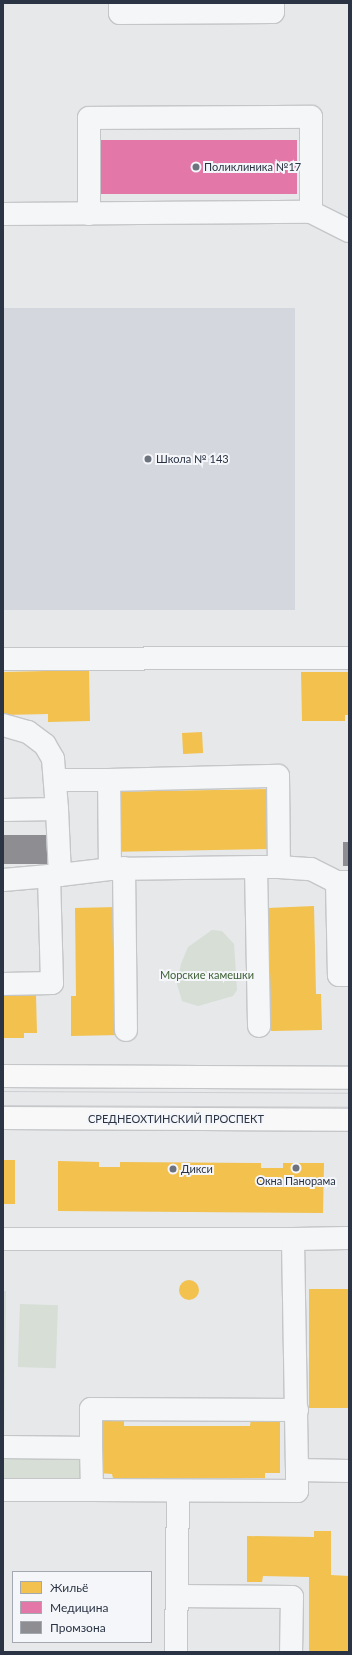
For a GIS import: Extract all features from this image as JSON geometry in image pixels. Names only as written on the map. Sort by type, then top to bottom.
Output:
[{"type":"main road","points":[[3,1076],[349,1078]]},
{"type":"main road","name":"СРЕДНЕОХТИНСКИЙ ПРОСПЕКТ","points":[[3,1118],[349,1120]]},
{"type":"lane","points":[[120,3],[120,13],[128,13],[273,12],[273,3]]},
{"type":"lane","points":[[89,214],[89,118],[311,117],[311,212]]},
{"type":"lane","points":[[3,214],[311,212],[349,231]]},
{"type":"lane","points":[[3,659],[349,658]]},
{"type":"lane","points":[[3,725],[28,732],[45,745],[53,759],[56,780],[57,809],[52,983],[3,984]]},
{"type":"lane","points":[[56,780],[278,776],[279,867]]},
{"type":"lane","points":[[109,780],[117,869],[126,1030]]},
{"type":"lane","points":[[3,810],[57,809]]},
{"type":"lane","points":[[256,867],[259,1026]]},
{"type":"lane","points":[[3,880],[117,869],[256,867],[311,869],[343,882],[339,975],[349,975]]},
{"type":"lane","points":[[3,1239],[349,1238]]},
{"type":"lane","points":[[3,1490],[297,1491],[293,1239]]},
{"type":"lane","points":[[92,1490],[91,1409],[296,1410]]},
{"type":"lane","points":[[3,1447],[91,1448]]},
{"type":"lane","points":[[297,1470],[349,1471]]},
{"type":"lane","points":[[176,1652],[178,1491]]},
{"type":"lane","points":[[177,1596],[292,1597],[291,1652]]},
{"type":"shaded area","name":"Школа № 143","points":[[3,308],[295,308],[295,610],[3,610]]},
{"type":"green space","name":"Морские камешки","points":[[212,930],[222,931],[234,944],[237,990],[233,996],[198,1006],[182,1001],[177,984],[181,964],[188,947]]},
{"type":"green space","points":[[3,1291],[6,1291],[4,1436],[3,1436]]},
{"type":"green space","points":[[20,1304],[58,1305],[56,1368],[18,1367]]},
{"type":"green space","points":[[3,1453],[87,1453],[87,1483],[3,1483]]},
{"type":"building: Жильё","points":[[89,670],[90,721],[48,722],[48,714],[3,715],[3,672]]},
{"type":"building: Жильё","points":[[301,672],[349,672],[349,715],[345,715],[345,721],[302,721]]},
{"type":"building: Жильё","points":[[202,732],[203,753],[183,754],[182,733]]},
{"type":"building: Жильё","points":[[272,789],[273,849],[119,852],[118,792]]},
{"type":"building: Жильё","points":[[314,906],[316,994],[321,994],[322,1030],[271,1031],[268,908]]},
{"type":"building: Жильё","points":[[118,907],[120,1035],[71,1036],[71,996],[76,996],[75,908]]},
{"type":"building: Жильё","points":[[3,995],[36,995],[37,1033],[24,1033],[24,1038],[3,1038]]},
{"type":"building: Жильё","points":[[3,1160],[15,1160],[15,1204],[3,1204]]},
{"type":"building: Жильё","points":[[58,1161],[99,1162],[99,1167],[120,1167],[120,1162],[261,1163],[261,1168],[283,1168],[283,1163],[324,1163],[323,1213],[58,1211]]},
{"type":"building: Жильё","points":[[185,1280],[193,1280],[199,1286],[199,1294],[193,1300],[185,1300],[179,1294],[179,1286]]},
{"type":"building: Жильё","points":[[309,1289],[349,1289],[349,1408],[309,1408]]},
{"type":"building: Жильё","points":[[98,1418],[124,1418],[124,1426],[250,1426],[251,1418],[280,1418],[280,1473],[265,1473],[265,1478],[113,1478],[112,1474],[98,1473]]},
{"type":"building: Жильё","points":[[314,1531],[331,1531],[331,1575],[349,1576],[349,1652],[309,1652],[309,1577],[263,1576],[262,1582],[247,1582],[247,1536],[314,1537]]},
{"type":"building: Медицина","name":"Поликлиника №17","points":[[95,140],[297,140],[297,194],[95,194]]},
{"type":"building: Промзона","points":[[3,835],[48,835],[48,864],[3,864]]},
{"type":"building: Промзона","points":[[343,842],[349,842],[349,866],[343,866]]},
{"type":"tram line","points":[[3,1091],[349,1093]]},
{"type":"tram line","points":[[3,1105],[349,1107]]},
{"type":"place","name":"Поликлиника №17","points":[[196,167]]},
{"type":"place","name":"Школа № 143","points":[[148,459]]},
{"type":"place","name":"Окна Панорама","points":[[296,1168]]},
{"type":"place","name":"Дикси","points":[[173,1169]]}]
